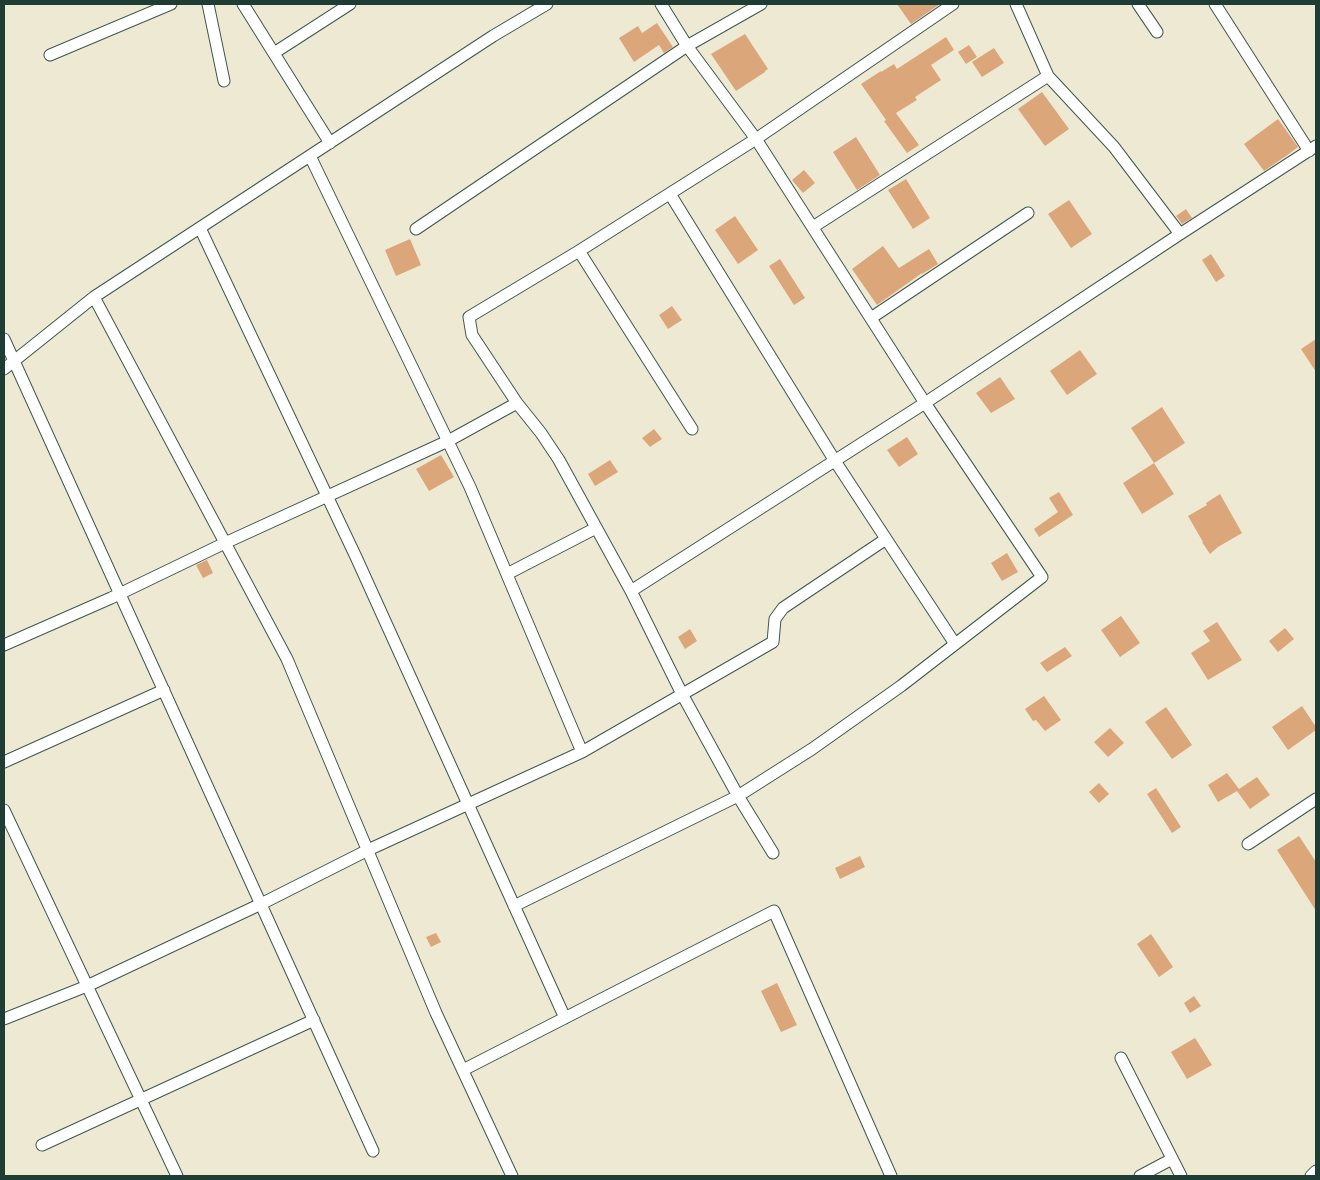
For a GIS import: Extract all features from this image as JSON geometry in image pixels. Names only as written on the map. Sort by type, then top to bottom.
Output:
[{"type":"street","points":[[50,55],[171,4]]},
{"type":"street","points":[[208,4],[224,81]]},
{"type":"street","points":[[243,4],[330,143]]},
{"type":"street","points":[[274,53],[350,4]]},
{"type":"street","points":[[4,369],[94,297],[493,36],[547,4]]},
{"type":"street","points":[[514,906],[738,796],[812,749],[901,686],[1042,577],[925,403],[756,139],[687,46],[661,4]]},
{"type":"street","points":[[416,228],[687,46],[761,4]]},
{"type":"street","points":[[773,853],[738,796],[682,694],[631,591],[554,454],[541,433],[517,404],[472,335],[469,318],[756,139],[953,4]]},
{"type":"street","points":[[1016,4],[1048,76],[1114,146],[1180,234]]},
{"type":"street","points":[[1138,4],[1157,32]]},
{"type":"street","points":[[631,591],[925,403],[1313,148],[1215,4]]},
{"type":"street","points":[[813,228],[1048,76]]},
{"type":"street","points":[[310,156],[470,487],[582,752]]},
{"type":"street","points":[[670,194],[835,460],[955,644]]},
{"type":"street","points":[[871,318],[1028,213]]},
{"type":"street","points":[[200,228],[356,557],[565,1018]]},
{"type":"street","points":[[579,251],[692,428]]},
{"type":"street","points":[[94,297],[287,659],[436,1013],[512,1176]]},
{"type":"street","points":[[4,339],[373,1151]]},
{"type":"street","points":[[4,645],[120,594],[327,496],[448,442],[517,404]]},
{"type":"street","points":[[507,574],[596,528]]},
{"type":"street","points":[[4,1019],[87,986],[261,904],[368,850],[582,752],[773,642],[775,619],[783,608],[886,539]]},
{"type":"street","points":[[4,762],[164,690]]},
{"type":"street","points":[[1248,844],[1316,799]]},
{"type":"street","points":[[4,810],[177,1176]]},
{"type":"street","points":[[463,1070],[774,911],[891,1176]]},
{"type":"street","points":[[42,1145],[314,1020]]},
{"type":"street","points":[[1121,1058],[1181,1176]]},
{"type":"street","points":[[1140,1176],[1172,1159]]},
{"type":"street","points":[[1311,1176],[1316,1171]]},
{"type":"building","points":[[897,4],[940,4],[911,24]]},
{"type":"building","points":[[657,23],[673,47],[664,53],[659,45],[634,62],[619,38],[638,26],[642,33]]},
{"type":"building","points":[[745,34],[768,69],[736,91],[711,54]]},
{"type":"building","points":[[946,37],[954,50],[931,65],[941,80],[915,97],[917,100],[896,113],[919,145],[907,153],[861,84],[894,64],[897,69]]},
{"type":"building","points":[[969,45],[977,57],[966,64],[958,52]]},
{"type":"building","points":[[994,48],[1004,63],[982,77],[972,62]]},
{"type":"building","points":[[1042,92],[1069,129],[1045,146],[1018,109]]},
{"type":"building","points":[[1278,119],[1298,147],[1264,171],[1244,144]]},
{"type":"building","points":[[856,137],[880,175],[857,190],[833,152]]},
{"type":"building","points":[[804,170],[815,183],[803,193],[792,180]]},
{"type":"building","points":[[906,179],[930,218],[913,229],[888,190]]},
{"type":"building","points":[[1069,200],[1092,234],[1071,248],[1048,214]]},
{"type":"building","points":[[1186,209],[1192,218],[1182,224],[1176,216]]},
{"type":"building","points":[[735,216],[758,250],[738,264],[715,230]]},
{"type":"building","points":[[410,239],[421,265],[396,276],[385,250]]},
{"type":"building","points":[[883,246],[899,268],[929,249],[938,264],[877,305],[852,269]]},
{"type":"building","points":[[1211,254],[1225,276],[1216,282],[1202,260]]},
{"type":"building","points":[[780,259],[805,298],[794,305],[769,266]]},
{"type":"building","points":[[672,306],[682,320],[668,329],[659,315]]},
{"type":"building","points":[[1316,339],[1316,372],[1301,349]]},
{"type":"building","points":[[1080,350],[1097,374],[1067,395],[1050,371]]},
{"type":"building","points":[[1000,377],[1015,399],[991,413],[976,393]]},
{"type":"building","points":[[1162,407],[1185,443],[1154,463],[1131,428]]},
{"type":"building","points":[[654,429],[662,439],[650,447],[642,438]]},
{"type":"building","points":[[907,437],[918,454],[899,467],[887,450]]},
{"type":"building","points":[[441,455],[454,477],[429,491],[416,469]]},
{"type":"building","points":[[610,460],[618,472],[595,486],[588,474]]},
{"type":"building","points":[[1154,463],[1174,494],[1142,514],[1123,483]]},
{"type":"building","points":[[1059,492],[1073,515],[1039,537],[1034,529],[1058,512],[1049,498]]},
{"type":"building","points":[[1220,494],[1242,533],[1210,554],[1188,516],[1207,505],[1206,503]]},
{"type":"building","points":[[1007,553],[1018,572],[1002,581],[991,563]]},
{"type":"building","points":[[207,560],[213,573],[203,578],[196,565]]},
{"type":"building","points":[[1121,616],[1140,643],[1120,657],[1101,630]]},
{"type":"building","points":[[1217,622],[1242,660],[1208,680],[1191,653],[1210,641],[1203,631]]},
{"type":"building","points":[[1285,628],[1294,639],[1278,652],[1269,641]]},
{"type":"building","points":[[690,629],[697,641],[685,649],[678,637]]},
{"type":"building","points":[[1065,647],[1072,656],[1047,672],[1040,663]]},
{"type":"building","points":[[1044,696],[1061,720],[1045,731],[1036,720],[1033,721],[1025,709]]},
{"type":"building","points":[[1302,706],[1316,727],[1316,730],[1288,750],[1272,727]]},
{"type":"building","points":[[1166,707],[1192,745],[1172,759],[1145,722]]},
{"type":"building","points":[[1110,728],[1124,743],[1108,757],[1094,742]]},
{"type":"building","points":[[1227,773],[1239,789],[1257,777],[1270,795],[1250,809],[1237,791],[1218,802],[1208,785]]},
{"type":"building","points":[[1099,783],[1109,794],[1099,803],[1089,792]]},
{"type":"building","points":[[1156,788],[1181,827],[1172,833],[1147,794]]},
{"type":"building","points":[[1299,836],[1316,862],[1316,911],[1277,850]]},
{"type":"building","points":[[860,856],[865,867],[840,879],[835,868]]},
{"type":"building","points":[[436,933],[441,942],[431,947],[426,937]]},
{"type":"building","points":[[1151,934],[1173,967],[1159,977],[1137,944]]},
{"type":"building","points":[[777,983],[797,1025],[781,1032],[761,991]]},
{"type":"building","points":[[1194,996],[1201,1006],[1190,1013],[1184,1003]]},
{"type":"building","points":[[1195,1038],[1212,1065],[1187,1079],[1171,1052]]}]
